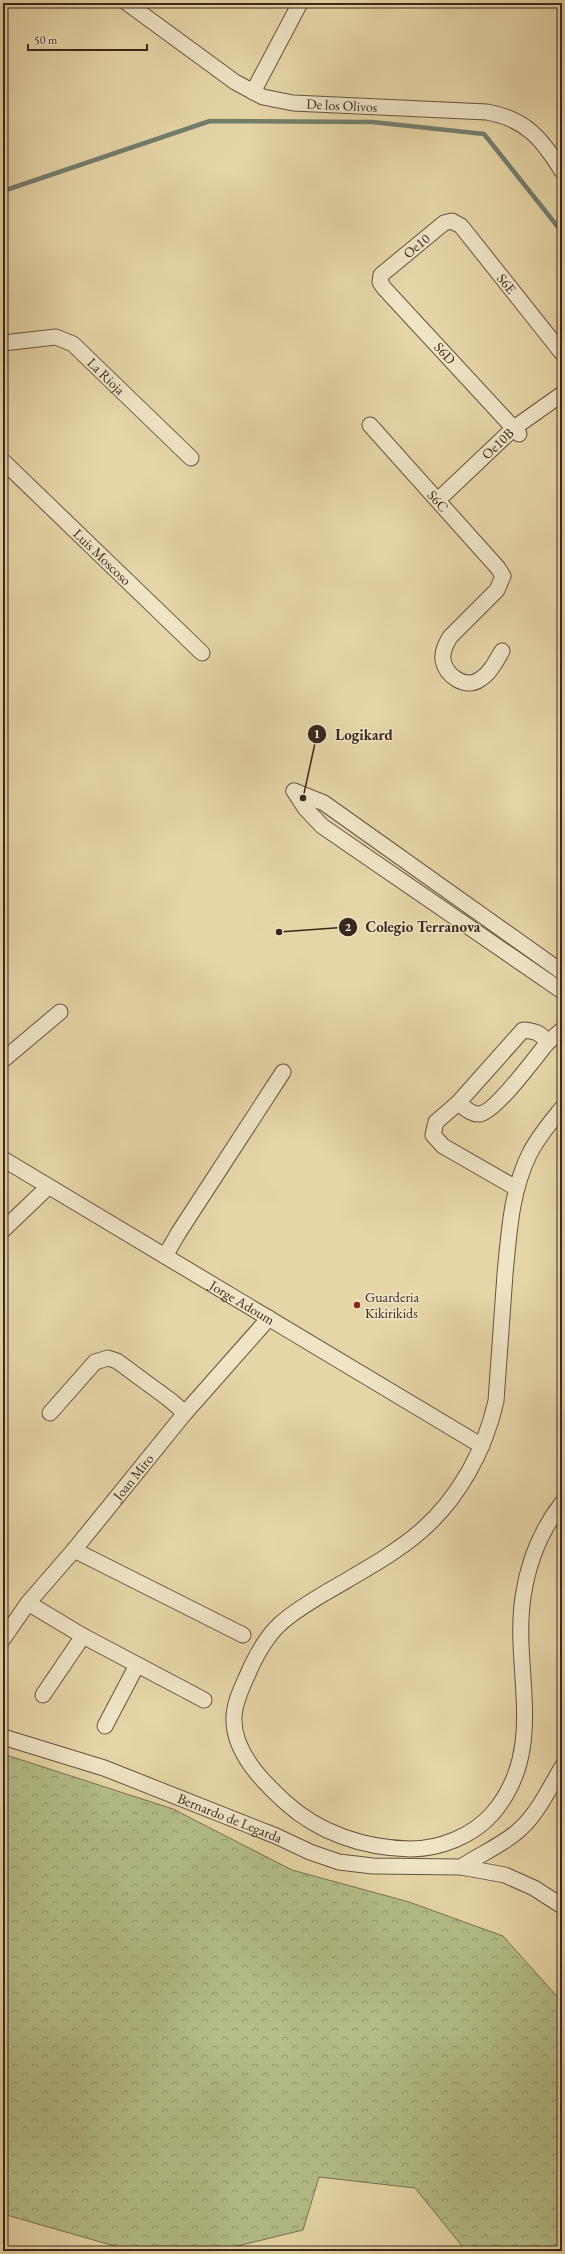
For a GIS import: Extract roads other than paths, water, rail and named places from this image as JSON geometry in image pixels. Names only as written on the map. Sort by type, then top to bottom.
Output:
[{"type":"street","name":"De los Olivos","points":[[127,3],[253,92],[263,97],[293,103],[487,112],[504,115],[520,123],[534,133],[545,144],[562,171]]},
{"type":"street","points":[[253,92],[300,3]]},
{"type":"street","name":"Oe10","points":[[384,270],[448,221]]},
{"type":"street","name":"S6E","points":[[448,221],[461,226],[562,353]]},
{"type":"street","name":"S6D","points":[[384,270],[379,279],[384,288],[517,431]]},
{"type":"street","name":"La Rioja","points":[[3,343],[56,337],[73,344],[191,458]]},
{"type":"street","name":"Oe10B","points":[[441,503],[517,431],[562,394]]},
{"type":"street","name":"Oe10B","points":[[517,431],[562,404]]},
{"type":"street","name":"S6C","points":[[370,425],[441,503],[498,568],[503,576],[497,590],[450,637],[444,648],[443,662],[450,674],[458,680],[473,683],[484,677],[502,651]]},
{"type":"street","name":"Luis Moscoso","points":[[3,461],[202,653]]},
{"type":"street","points":[[562,972],[324,803],[313,797],[294,791],[305,808],[322,826],[562,991]]},
{"type":"street","points":[[444,911],[455,895]]},
{"type":"street","points":[[3,1060],[60,1012]]},
{"type":"street","points":[[516,1188],[436,1140],[432,1135],[436,1122],[458,1103],[523,1030],[539,1033],[547,1043]]},
{"type":"street","points":[[458,1103],[472,1112],[479,1114],[489,1110],[547,1043],[562,1030]]},
{"type":"street","points":[[165,1256],[283,1072]]},
{"type":"street","points":[[562,1108],[545,1128],[529,1155],[516,1188],[507,1255],[496,1401],[491,1423],[482,1446],[455,1494],[421,1531],[390,1554],[308,1603],[280,1624],[267,1640],[253,1663],[240,1692],[234,1716],[238,1739],[250,1763],[265,1784],[302,1817],[351,1840],[396,1848],[420,1849],[464,1837],[484,1824],[498,1807],[512,1785],[520,1762],[523,1739],[525,1683],[520,1626],[523,1597],[538,1544],[551,1518],[562,1502]]},
{"type":"street","name":"Jorge Adoum","points":[[3,1160],[270,1318],[482,1446]]},
{"type":"street","points":[[3,1230],[48,1187]]},
{"type":"street","name":"Joan Miro","points":[[3,1639],[28,1603],[74,1550],[185,1413],[270,1318]]},
{"type":"street","points":[[50,1413],[95,1362],[108,1358],[117,1361],[170,1400],[185,1413]]},
{"type":"street","points":[[74,1550],[244,1635]]},
{"type":"street","points":[[28,1603],[82,1636],[204,1700]]},
{"type":"street","points":[[42,1695],[82,1636]]},
{"type":"street","points":[[105,1726],[137,1665]]},
{"type":"street","name":"Bernardo de Legarda","points":[[3,1737],[104,1768],[276,1836],[310,1852],[339,1862],[373,1866],[461,1867],[505,1875],[534,1888],[562,1906]]},
{"type":"street","name":"Bernardo de Legarda","points":[[461,1867],[498,1846],[519,1830],[540,1805],[562,1768]]},
{"type":"street","points":[[420,1849],[422,1867]]},
{"type":"waterway","points":[[3,191],[210,121],[372,122],[484,134],[562,232]]},
{"type":"place","name":"Logikard","points":[[303,798]]},
{"type":"place","name":"Colegio Terranova","points":[[279,932]]},
{"type":"place","name":"Guarderia Kikirikids","points":[[357,1305]]}]
